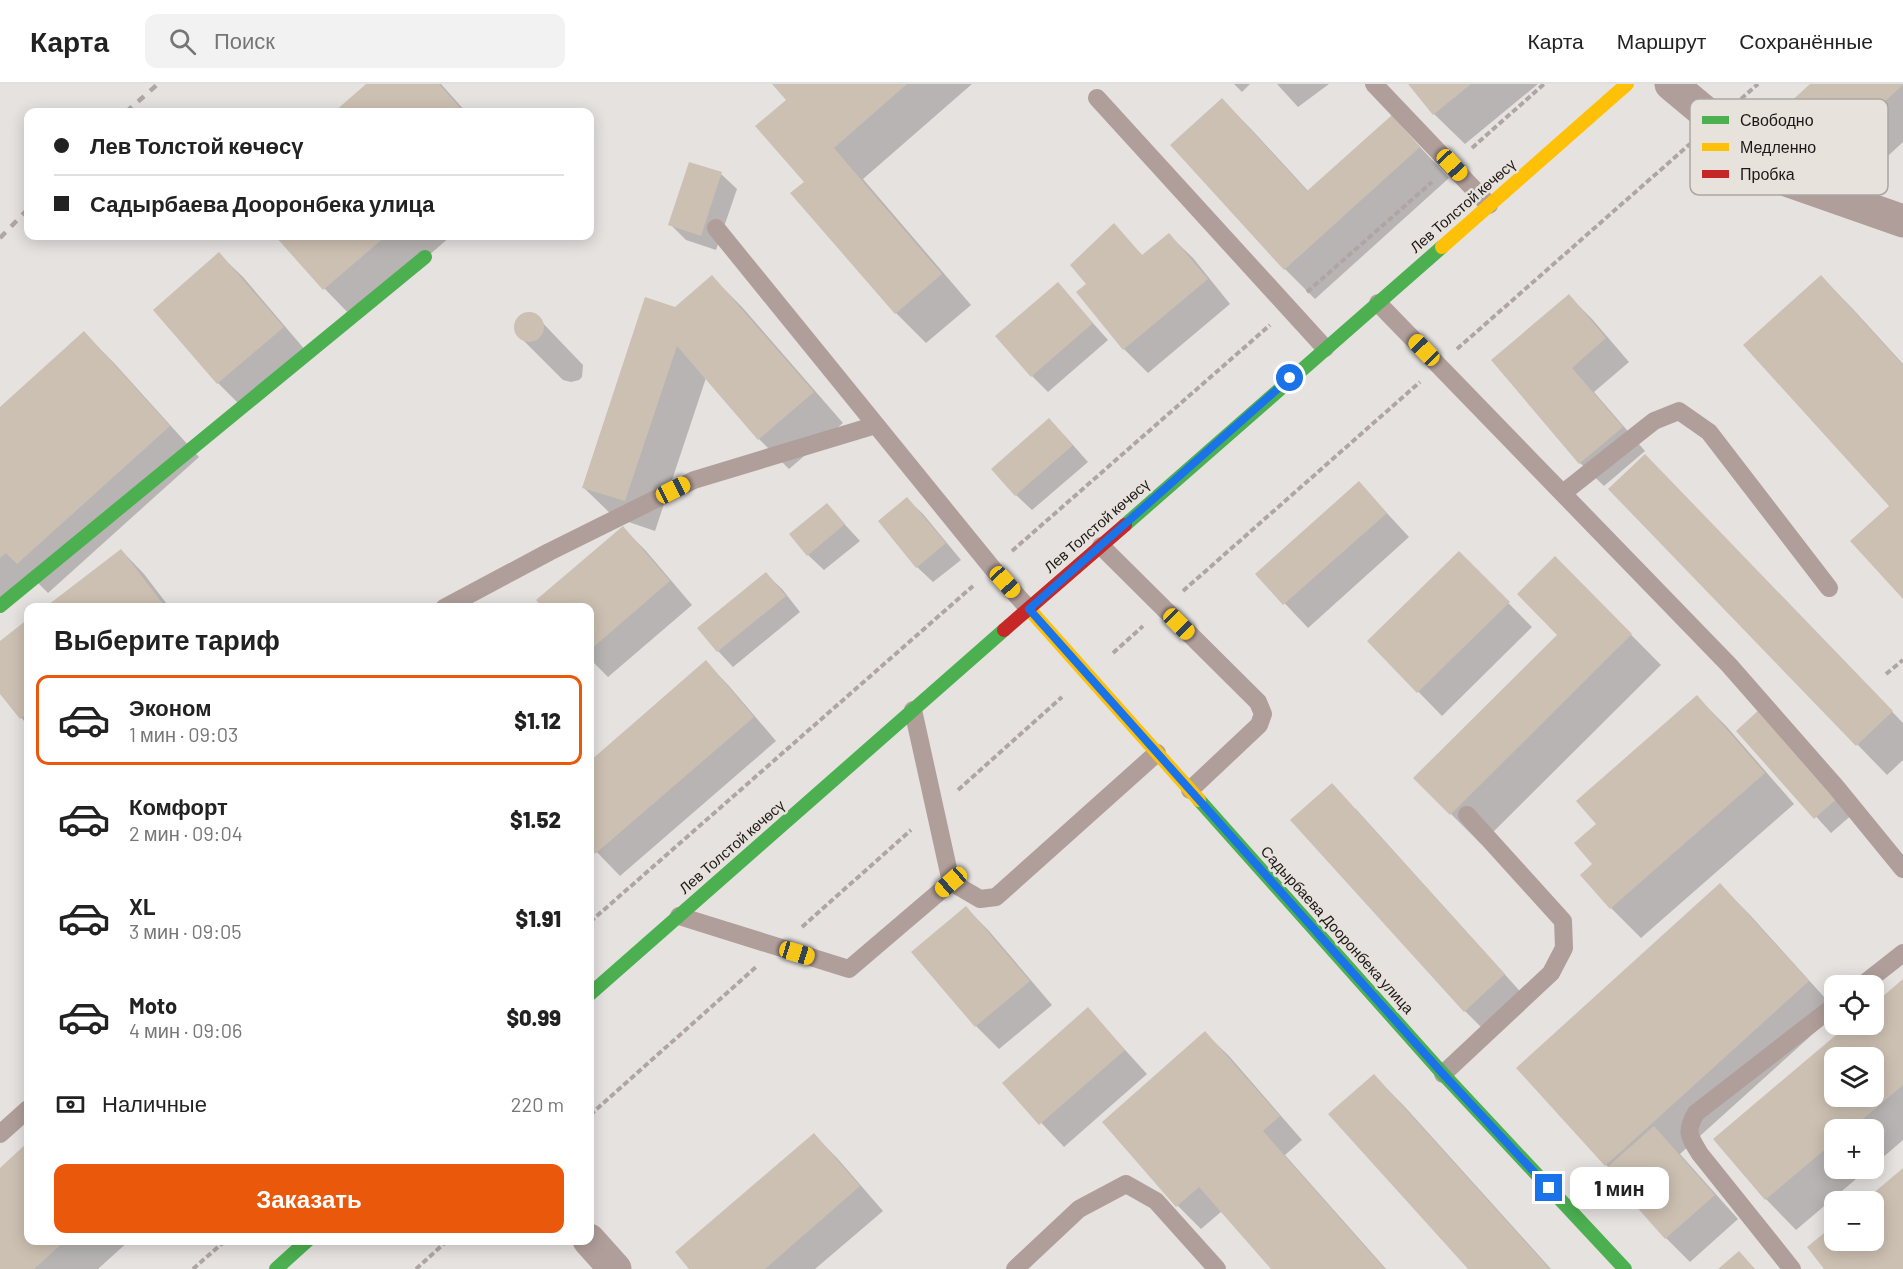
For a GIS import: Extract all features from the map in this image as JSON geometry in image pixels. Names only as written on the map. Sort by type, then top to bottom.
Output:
[{"type":"main road","name":"Лев Толстой көчөсү","points":[[594,990],[1627,84]]},
{"type":"main road","points":[[0,606],[425,257]]},
{"type":"main road","name":"Садырбаева Дооронбека улица","points":[[1029,609],[1443,1074],[1625,1269]]},
{"type":"main road","points":[[276,1269],[302,1245]]},
{"type":"street","points":[[1671,84],[1690,100]]},
{"type":"street","points":[[1829,195],[1903,221]]},
{"type":"street","points":[[593,1245],[615,1269]]},
{"type":"lane","points":[[1374,84],[1489,205]]},
{"type":"lane","points":[[1097,99],[1325,348]]},
{"type":"lane","points":[[717,228],[993,569],[1029,609]]},
{"type":"lane","points":[[1378,303],[1729,665],[1836,787],[1903,869]]},
{"type":"lane","points":[[1563,493],[1654,421],[1680,411],[1709,432],[1829,588]]},
{"type":"lane","points":[[453,603],[549,552],[694,480],[876,426]]},
{"type":"lane","points":[[1101,546],[1258,702],[1263,714],[1259,725],[1190,790]]},
{"type":"lane","points":[[913,710],[951,882],[980,899],[996,897],[1157,753]]},
{"type":"lane","points":[[1443,1074],[1551,973],[1564,948],[1563,921],[1467,815]]},
{"type":"lane","points":[[679,916],[849,969],[951,882]]},
{"type":"lane","points":[[1875,975],[1903,953]]},
{"type":"lane","points":[[1792,1269],[1700,1154],[1689,1136],[1689,1125],[1696,1113],[1824,1014]]},
{"type":"lane","points":[[0,1134],[24,1113]]},
{"type":"lane","points":[[1015,1269],[1079,1209],[1126,1184],[1156,1201],[1217,1269]]},
{"type":"path","points":[[594,918],[1544,84]]},
{"type":"path","points":[[1886,674],[1903,660]]},
{"type":"path","points":[[193,1269],[220,1245]]},
{"type":"path","points":[[416,1269],[442,1245]]},
{"type":"building","points":[[366,84],[439,84],[460,108],[339,108]]},
{"type":"building","points":[[772,84],[907,84],[834,148],[942,274],[895,314],[790,193],[804,182],[755,126],[786,100]]},
{"type":"building","points":[[1408,84],[1471,84],[1433,115]]},
{"type":"building","points":[[1810,84],[1903,84],[1888,99],[1794,99]]},
{"type":"building","points":[[1222,98],[1307,191],[1392,115],[1420,147],[1284,270],[1170,145]]},
{"type":"building","points":[[689,162],[722,172],[701,236],[668,225]]},
{"type":"building","points":[[1114,223],[1142,255],[1169,233],[1208,279],[1123,350],[1076,292],[1086,284],[1070,265]]},
{"type":"building","points":[[279,240],[381,240],[323,290]]},
{"type":"building","points":[[219,252],[284,327],[217,384],[153,310]]},
{"type":"building","points":[[712,275],[814,392],[758,440],[677,346],[625,501],[582,488],[645,297],[675,307]]},
{"type":"building","points":[[1821,275],[1903,365],[1903,599],[1850,541],[1889,506],[1743,345]]},
{"type":"building","points":[[1058,282],[1093,323],[1031,377],[995,336]]},
{"type":"building","points":[[1569,294],[1606,338],[1572,368],[1623,427],[1579,464],[1491,360]]},
{"type":"building","points":[[529,312],[539,317],[544,327],[539,337],[529,342],[519,337],[514,327],[519,317]]},
{"type":"building","points":[[84,331],[170,426],[17,564],[6,553],[0,558],[0,407]]},
{"type":"building","points":[[1049,418],[1073,445],[1015,496],[991,469]]},
{"type":"building","points":[[1645,454],[1893,711],[1856,746],[1608,489]]},
{"type":"building","points":[[1359,481],[1387,513],[1283,605],[1255,574]]},
{"type":"building","points":[[907,497],[946,543],[916,568],[878,521]]},
{"type":"building","points":[[827,503],[845,524],[807,556],[789,534]]},
{"type":"building","points":[[623,526],[670,581],[594,647],[594,603],[539,603],[536,600]]},
{"type":"building","points":[[121,549],[162,603],[51,603]]},
{"type":"building","points":[[1459,551],[1510,602],[1417,693],[1367,641]]},
{"type":"building","points":[[1555,556],[1632,634],[1450,815],[1413,778],[1557,635],[1517,594]]},
{"type":"building","points":[[766,572],[786,596],[717,652],[697,628]]},
{"type":"building","points":[[24,622],[24,716],[20,719],[0,694],[0,641]]},
{"type":"building","points":[[706,660],[754,717],[595,854],[594,758]]},
{"type":"building","points":[[1697,695],[1765,773],[1610,909],[1580,875],[1592,864],[1574,843],[1596,824],[1576,801]]},
{"type":"building","points":[[1760,709],[1839,797],[1814,819],[1736,731]]},
{"type":"building","points":[[1332,783],[1505,974],[1464,1012],[1290,820]]},
{"type":"building","points":[[1720,883],[1809,981],[1605,1166],[1516,1068]]},
{"type":"building","points":[[966,906],[1030,981],[975,1027],[911,952]]},
{"type":"building","points":[[1903,979],[1903,1085],[1884,1101],[1884,1047],[1824,1047],[1824,1107],[1877,1107],[1863,1119],[1824,1119],[1824,1150],[1765,1200],[1713,1139],[1836,1035],[1884,1035],[1884,995]]},
{"type":"building","points":[[1088,1007],[1125,1050],[1039,1125],[1002,1083]]},
{"type":"building","points":[[1205,1031],[1280,1116],[1263,1131],[1385,1269],[1271,1269],[1199,1187],[1176,1207],[1102,1122]]},
{"type":"building","points":[[1374,1074],[1550,1269],[1468,1269],[1328,1114]]},
{"type":"building","points":[[1654,1126],[1715,1195],[1665,1239],[1604,1170]]},
{"type":"building","points":[[814,1133],[860,1186],[765,1269],[689,1269],[675,1252]]},
{"type":"building","points":[[24,1146],[24,1245],[60,1245],[34,1269],[0,1269],[0,1168]]},
{"type":"building","points":[[1903,1168],[1903,1269],[1824,1269],[1807,1247],[1824,1233],[1824,1251],[1884,1251],[1884,1191],[1876,1191]]},
{"type":"building","points":[[1739,1251],[1755,1269],[1718,1269]]},
{"type":"railway","points":[[131,108],[158,84]]},
{"type":"railway","points":[[0,238],[24,213]]},
{"type":"traffic: fast","points":[[1125,525],[1442,247]]},
{"type":"traffic: fast","points":[[0,606],[425,257]]},
{"type":"traffic: fast","points":[[594,990],[1004,630]]},
{"type":"traffic: fast","points":[[1199,800],[1443,1074],[1625,1269]]},
{"type":"traffic: fast","points":[[276,1269],[302,1245]]},
{"type":"traffic: slow","points":[[1442,247],[1627,84]]},
{"type":"traffic: slow","points":[[1029,609],[1199,800]]},
{"type":"traffic: jam","points":[[1004,630],[1125,525]]},
{"type":"route","points":[[1290,378],[1029,609],[1443,1074],[1549,1188]]}]
